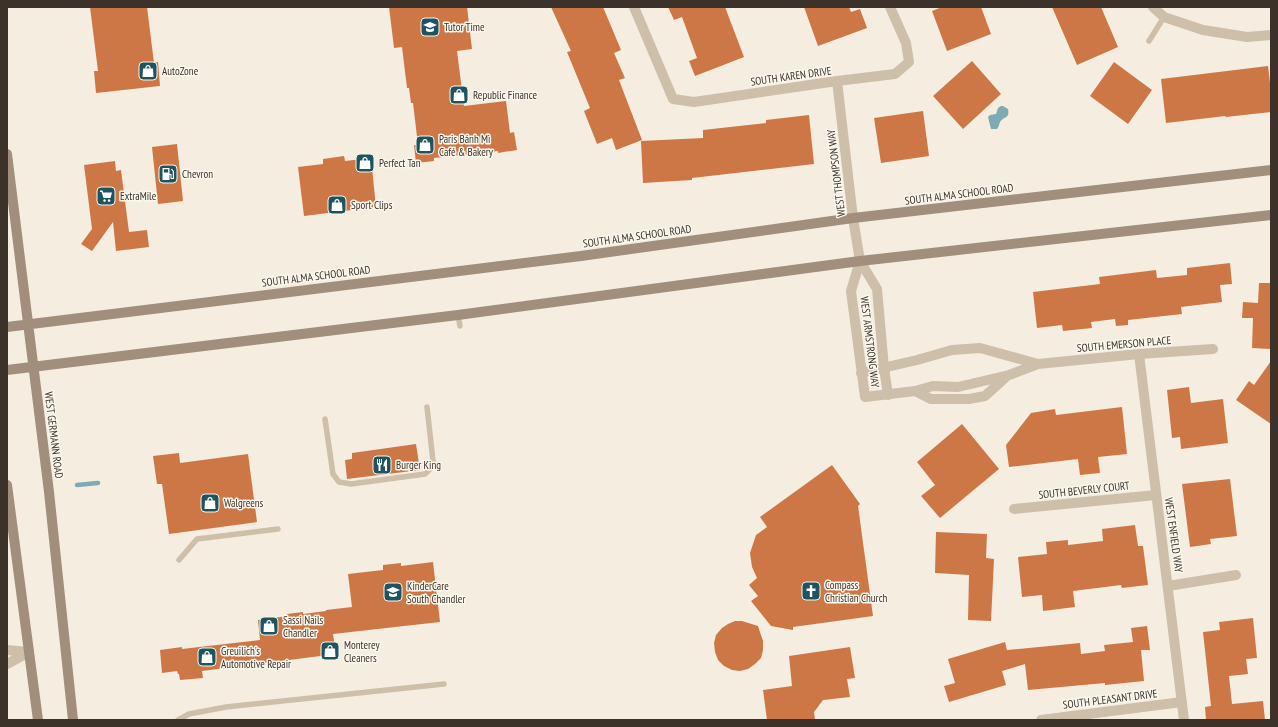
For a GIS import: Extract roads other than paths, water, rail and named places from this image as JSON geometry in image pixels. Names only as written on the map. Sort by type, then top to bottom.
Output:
[{"type":"main road","name":"WEST GERMANN ROAD","points":[[7,154],[49,492],[73,720]]},
{"type":"main road","name":"SOUTH ALMA SCHOOL ROAD","points":[[7,327],[581,256],[853,218],[1271,170]]},
{"type":"main road","points":[[7,370],[34,368],[285,335],[458,315],[860,261],[1271,215]]},
{"type":"main road","points":[[7,485],[38,720]]},
{"type":"street","name":"SOUTH KAREN DRIVE","points":[[634,7],[673,99],[694,102],[895,74],[909,62],[906,43],[890,7]]},
{"type":"street","points":[[1153,7],[1164,16],[1203,30],[1246,37],[1271,34]]},
{"type":"street","name":"WEST THOMPSON WAY","points":[[837,81],[853,218],[860,261]]},
{"type":"street","name":"WEST ARMSTRONG WAY","points":[[860,261],[877,289],[888,395]]},
{"type":"street","name":"WEST ARMSTRONG WAY","points":[[860,261],[851,291],[865,398]]},
{"type":"street","name":"SOUTH EMERSON PLACE","points":[[861,373],[952,350],[980,348],[1038,364]]},
{"type":"street","name":"SOUTH EMERSON PLACE","points":[[865,398],[933,386],[958,387],[1009,375],[1038,364],[1139,354],[1213,349]]},
{"type":"street","name":"WEST ENFIELD WAY","points":[[1139,354],[1184,720]]},
{"type":"street","name":"SOUTH EMERSON PLACE","points":[[915,390],[932,399],[969,400],[985,396],[1009,375]]},
{"type":"street","name":"SOUTH BEVERLY COURT","points":[[1014,509],[1156,495]]},
{"type":"street","points":[[1168,586],[1236,575]]},
{"type":"street","points":[[7,650],[29,652]]},
{"type":"street","points":[[7,664],[29,652]]},
{"type":"street","name":"SOUTH PLEASANT DRIVE","points":[[1041,720],[1182,702]]},
{"type":"lane","points":[[1149,41],[1164,16]]},
{"type":"lane","points":[[458,315],[460,326]]},
{"type":"lane","points":[[325,419],[332,474],[340,482],[351,484],[424,474],[431,468],[433,461],[427,407]]},
{"type":"lane","points":[[178,560],[197,540],[278,529]]},
{"type":"lane","points":[[178,720],[189,714],[226,707],[444,684]]},
{"type":"water","points":[[1001,106],[1008,109],[1008,114],[1000,122],[997,129],[991,129],[988,117],[996,114],[998,108]]},
{"type":"waterway","points":[[77,485],[98,483]]},
{"type":"place","name":"Tutor Time","points":[[430,27]]},
{"type":"place","name":"AutoZone","points":[[148,71]]},
{"type":"place","name":"Republic Finance","points":[[459,95]]},
{"type":"place","name":"Paris Bánh Mì Café & Bakery","points":[[425,145]]},
{"type":"place","name":"Perfect Tan","points":[[365,163]]},
{"type":"place","name":"Chevron","points":[[168,174]]},
{"type":"place","name":"ExtraMile","points":[[106,196]]},
{"type":"place","name":"Sport Clips","points":[[337,205]]},
{"type":"place","name":"Burger King","points":[[382,465]]},
{"type":"place","name":"Walgreens","points":[[210,503]]},
{"type":"place","name":"Compass Christian Church","points":[[811,591]]},
{"type":"place","name":"KinderCare South Chandler","points":[[393,592]]},
{"type":"place","name":"Sassi Nails Chandler","points":[[269,626]]},
{"type":"place","name":"Monterey Cleaners","points":[[330,651]]},
{"type":"place","name":"Greuilich's Automotive Repair","points":[[207,657]]}]
